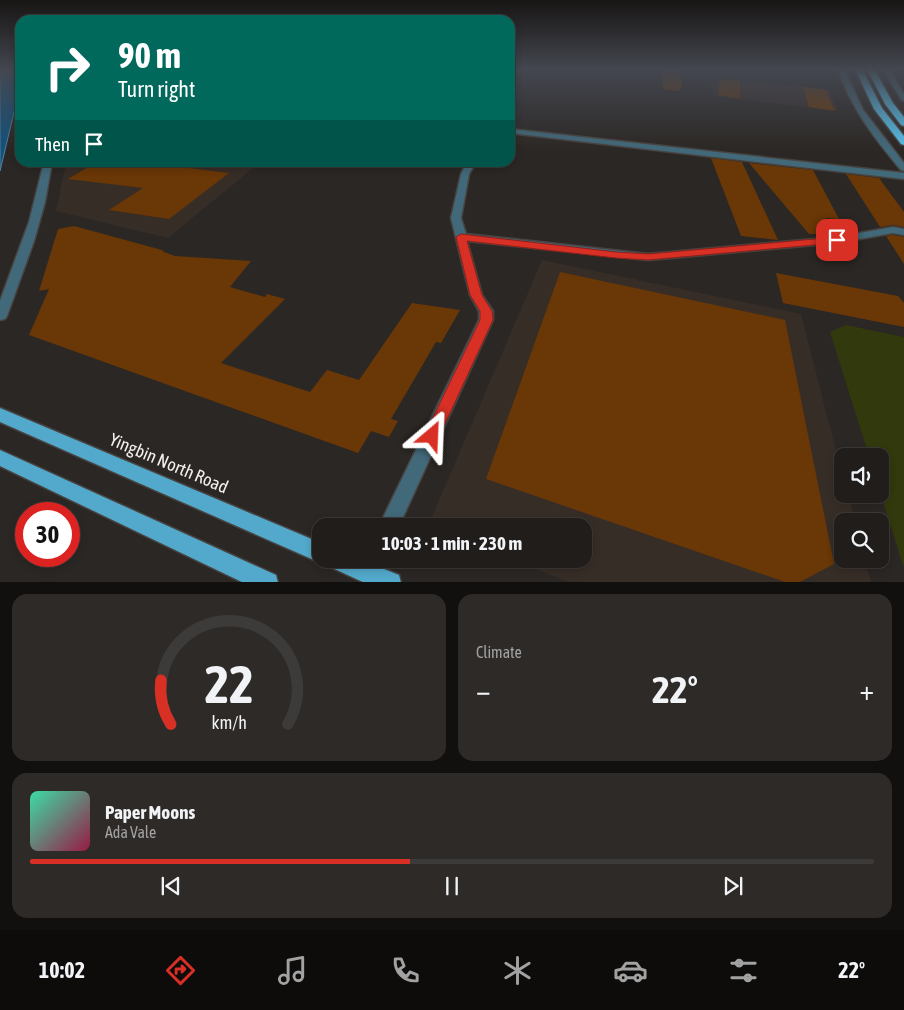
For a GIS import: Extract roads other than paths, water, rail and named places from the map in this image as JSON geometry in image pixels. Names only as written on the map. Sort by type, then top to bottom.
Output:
[{"type":"highway","points":[[872,96],[878,109],[904,142]]},
{"type":"highway","points":[[885,96],[904,123]]},
{"type":"main road","name":"Yingbin North Road","points":[[0,415],[312,549]]},
{"type":"main road","points":[[0,458],[268,582]]},
{"type":"main road","points":[[372,568],[390,582]]},
{"type":"street","points":[[852,96],[854,103],[870,126],[904,168]]},
{"type":"street","points":[[515,132],[904,176]]},
{"type":"street","points":[[0,316],[22,263],[37,219],[47,167]]},
{"type":"street","points":[[393,518],[486,320],[486,311],[476,295],[456,218],[465,174],[469,167]]},
{"type":"street","points":[[461,237],[648,257],[837,240],[893,230],[904,232]]},
{"type":"water","points":[[0,96],[15,96],[15,108],[0,171]]}]
